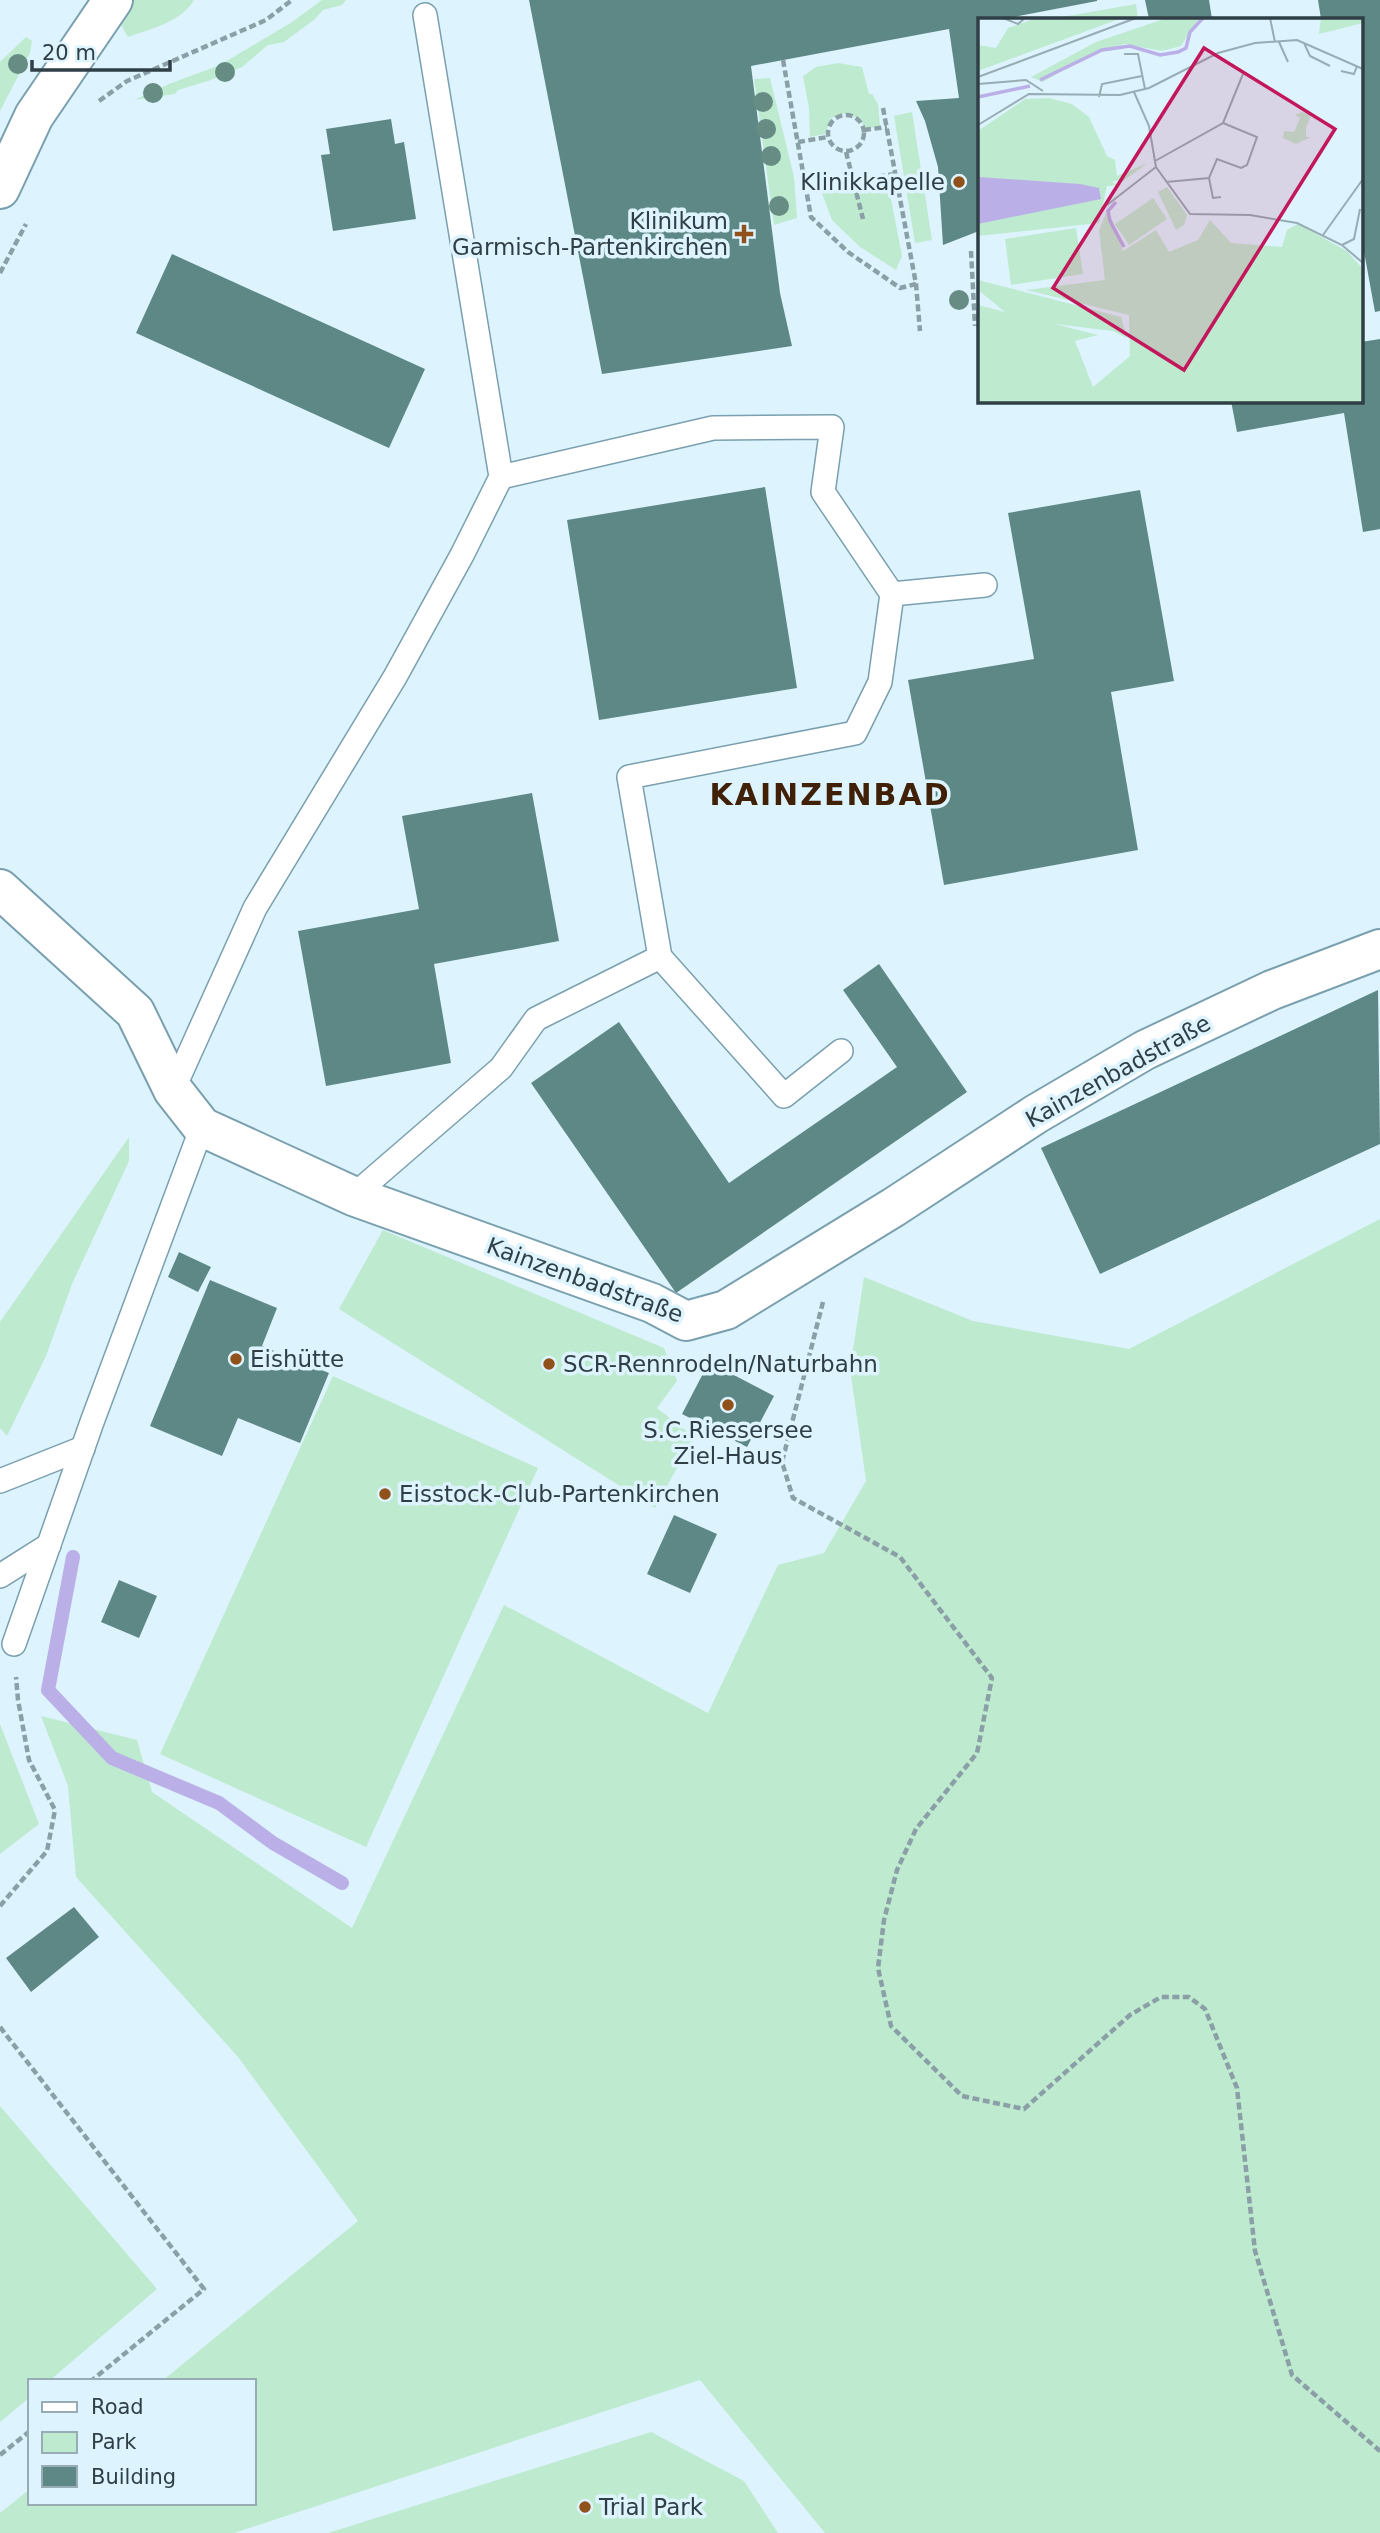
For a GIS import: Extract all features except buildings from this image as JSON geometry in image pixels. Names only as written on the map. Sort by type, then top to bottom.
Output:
[{"type":"street","points":[[0,189],[34,116],[113,0]]},
{"type":"street","name":"Kainzenbadstraße","points":[[0,889],[135,1012],[173,1090],[201,1127],[353,1196],[652,1303],[686,1321],[726,1310],[1036,1114],[1145,1050],[1272,990],[1380,949]]},
{"type":"lane","points":[[173,1090],[255,908],[395,677],[501,477],[425,15]]},
{"type":"lane","points":[[501,477],[713,428],[832,427],[823,492],[892,594],[880,682],[855,733],[629,777],[660,957],[783,1096],[841,1051]]},
{"type":"lane","points":[[892,594],[985,585]]},
{"type":"lane","points":[[353,1196],[500,1068],[536,1019],[660,957]]},
{"type":"lane","points":[[14,1644],[201,1127]]},
{"type":"lane","points":[[0,1480],[83,1448]]},
{"type":"lane","points":[[0,1576],[49,1545]]},
{"type":"path","points":[[89,108],[127,81],[266,20],[292,0]]},
{"type":"path","points":[[783,60],[811,217],[848,252],[900,288],[916,284]]},
{"type":"path","points":[[883,108],[916,284],[920,331]]},
{"type":"path","points":[[847,115],[858,119],[864,130],[859,146],[846,152],[836,149],[828,137],[828,127],[847,115]]},
{"type":"path","points":[[864,130],[887,127]]},
{"type":"path","points":[[798,142],[828,137]]},
{"type":"path","points":[[846,152],[863,219]]},
{"type":"path","points":[[806,186],[896,174]]},
{"type":"path","points":[[0,273],[32,214]]},
{"type":"path","points":[[971,251],[975,326]]},
{"type":"path","points":[[838,1241],[782,1462],[793,1497],[900,1557],[992,1678],[977,1754],[916,1829],[897,1870],[884,1920],[878,1968],[891,2026],[962,2095],[1024,2109],[1130,2015],[1161,1997],[1189,1997],[1205,2009],[1237,2088],[1255,2251],[1292,2375],[1380,2451]]},
{"type":"path","points":[[0,1906],[47,1851],[55,1810],[29,1760],[18,1700],[14,1644]]},
{"type":"path","points":[[0,2027],[204,2289],[93,2379]]},
{"type":"path","points":[[0,2455],[28,2433]]},
{"type":"green space","points":[[132,0],[194,0],[173,19],[128,37],[121,25]]},
{"type":"green space","points":[[322,0],[346,0],[342,5],[323,10],[284,42],[268,45],[242,67],[178,90],[175,94],[134,100],[220,65],[292,22]]},
{"type":"green space","points":[[1136,4],[1138,18],[1057,18]]},
{"type":"green space","points":[[26,37],[32,41],[30,53],[0,111],[0,62]]},
{"type":"green space","points":[[838,63],[862,67],[869,94],[872,94],[878,104],[880,126],[865,129],[861,120],[847,113],[831,118],[825,134],[810,137],[809,108],[803,76],[816,67]]},
{"type":"green space","points":[[770,78],[794,177],[797,218],[774,225],[754,79]]},
{"type":"green space","points":[[912,112],[932,240],[915,243],[894,116]]},
{"type":"green space","points":[[887,178],[902,256],[896,270],[860,247],[832,220],[820,188]]},
{"type":"green space","points":[[129,1137],[129,1161],[72,1284],[46,1356],[7,1436],[0,1428],[0,1322]]},
{"type":"green space","points":[[1380,1219],[1380,2533],[825,2533],[700,2380],[234,2533],[0,2533],[0,2513],[28,2491],[28,2505],[256,2505],[256,2379],[164,2379],[358,2221],[238,2057],[76,1877],[68,1786],[41,1716],[137,1740],[152,1792],[352,1928],[504,1605],[708,1713],[778,1565],[824,1553],[866,1481],[850,1369],[864,1277],[973,1321],[1129,1349]]},
{"type":"green space","name":"SCR-Rennrodeln/Naturbahn","points":[[383,1230],[664,1348],[677,1381],[657,1408],[694,1437],[655,1508],[339,1309]]},
{"type":"green space","points":[[333,1376],[538,1468],[366,1847],[160,1754]]},
{"type":"green space","points":[[0,1724],[39,1824],[0,1854]]},
{"type":"green space","points":[[0,2106],[157,2289],[51,2379],[28,2379],[28,2399],[0,2422]]},
{"type":"green space","name":"Trial Park","points":[[651,2432],[744,2481],[778,2533],[328,2533]]},
{"type":"waterway","points":[[73,1557],[48,1690],[112,1758],[219,1803],[273,1843],[342,1883]]},
{"type":"place","name":"Klinikkapelle","points":[[959,182]]},
{"type":"place","name":"Klinikum Garmisch-Partenkirchen","points":[[744,234]]},
{"type":"place","name":"Eishütte","points":[[236,1359]]},
{"type":"place","name":"SCR-Rennrodeln/Naturbahn","points":[[549,1364]]},
{"type":"place","name":"S.C.Riessersee Ziel-Haus","points":[[728,1405]]},
{"type":"place","name":"Eisstock-Club-Partenkirchen","points":[[385,1494]]},
{"type":"place","name":"Trial Park","points":[[585,2507]]},
{"type":"district","name":"KAINZENBAD","points":[[830,795]]}]
